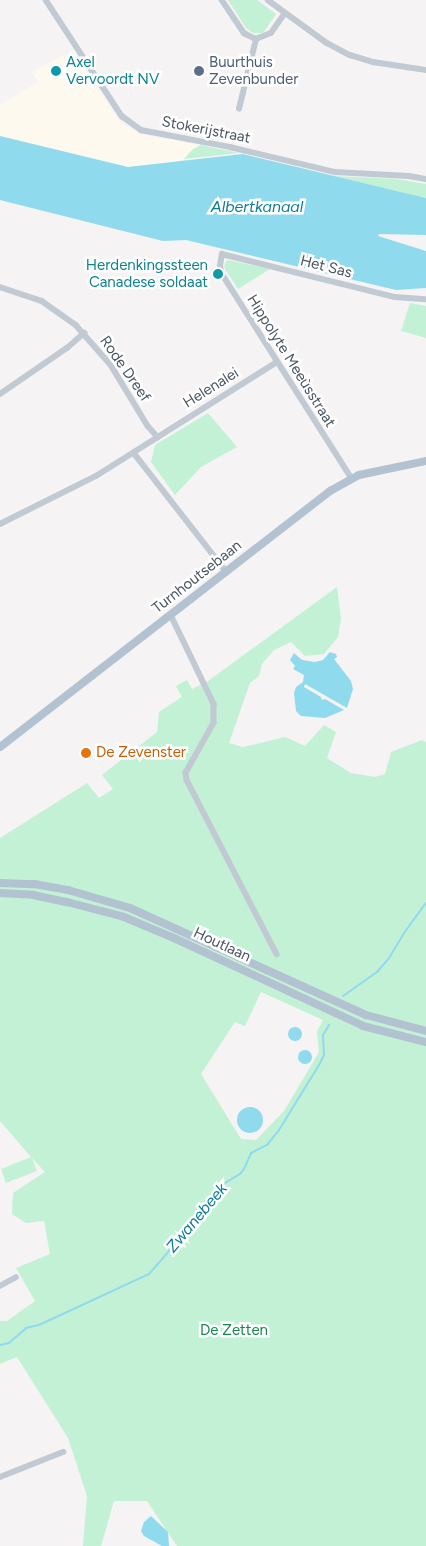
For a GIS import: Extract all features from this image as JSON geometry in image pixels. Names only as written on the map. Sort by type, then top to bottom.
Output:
[{"type":"main road","name":"Turnhoutsebaan","points":[[0,747],[330,490],[351,478],[377,470],[426,461]]},
{"type":"main road","name":"Houtlaan","points":[[0,883],[34,884],[68,890],[130,908],[366,1014],[426,1031]]},
{"type":"main road","name":"Houtlaan","points":[[0,893],[33,895],[124,917],[176,939],[363,1026],[426,1042]]},
{"type":"street","name":"Stokerijstraat","points":[[46,0],[122,116],[141,130],[230,147],[335,172],[395,174],[426,179]]},
{"type":"street","points":[[222,0],[244,33],[256,39],[271,33],[285,13]]},
{"type":"street","points":[[268,0],[327,43],[350,55],[373,62],[426,70]]},
{"type":"street","points":[[240,109],[256,39]]},
{"type":"street","name":"Het Sas","points":[[222,254],[395,297],[426,299]]},
{"type":"street","name":"Hippolyte Meeùsstraat","points":[[222,254],[220,266],[222,274],[351,478]]},
{"type":"street","name":"Rode Dreef","points":[[0,287],[23,293],[52,307],[84,333],[111,365],[148,426],[158,436]]},
{"type":"street","points":[[0,394],[67,348],[84,333]]},
{"type":"street","name":"Helenalei","points":[[0,524],[87,480],[136,452],[158,436],[277,362]]},
{"type":"street","name":"Rode Dreef","points":[[148,426],[152,440]]},
{"type":"street","points":[[136,452],[226,571]]},
{"type":"street","points":[[171,615],[214,704],[214,723],[186,773],[187,780],[277,954]]},
{"type":"street","points":[[0,1286],[16,1277]]},
{"type":"street","points":[[0,1477],[63,1452]]},
{"type":"shaded area","points":[[73,50],[116,117],[123,124],[140,134],[201,145],[193,149],[181,161],[128,167],[0,136],[0,105],[38,82],[32,72]]},
{"type":"green space","points":[[228,0],[257,0],[276,14],[263,33],[253,33],[246,28]]},
{"type":"green space","points":[[201,145],[239,153],[184,159],[193,149]]},
{"type":"green space","points":[[334,176],[397,179],[426,184],[426,198]]},
{"type":"green space","points":[[227,260],[270,269],[238,289],[225,269],[224,266]]},
{"type":"green space","points":[[410,303],[426,306],[426,338],[401,331]]},
{"type":"green space","points":[[208,413],[237,447],[201,467],[175,495],[151,462],[155,445]]},
{"type":"green space","name":"De Zetten","points":[[337,587],[341,619],[338,637],[324,654],[305,656],[291,642],[274,650],[262,664],[259,676],[250,683],[229,743],[243,747],[285,737],[305,746],[324,725],[336,732],[327,758],[351,773],[375,777],[385,774],[391,752],[422,740],[426,742],[426,1546],[177,1546],[147,1501],[114,1501],[101,1546],[83,1546],[87,1496],[68,1438],[17,1357],[0,1364],[0,1321],[7,1321],[35,1301],[16,1268],[50,1254],[44,1221],[26,1223],[12,1214],[13,1193],[45,1172],[32,1158],[37,1171],[6,1183],[1,1169],[31,1157],[0,1121],[0,838],[87,783],[99,798],[113,789],[102,775],[157,732],[159,712],[182,697],[176,686],[187,680],[192,689],[208,681]],"holes":[[[261,992],[323,1020],[317,1032],[319,1052],[284,1111],[256,1140],[241,1139],[201,1074],[235,1022],[245,1026]]]},
{"type":"water","name":"Albertkanaal","points":[[0,136],[128,167],[243,154],[426,198],[426,235],[379,234],[378,236],[426,251],[426,288],[396,290],[186,240],[163,241],[0,200]]},
{"type":"water","points":[[330,652],[336,654],[337,657],[334,659],[351,681],[353,689],[347,708],[305,684],[304,687],[321,697],[322,700],[325,699],[344,710],[325,718],[301,716],[296,711],[294,693],[296,687],[303,682],[304,675],[293,669],[295,666],[290,660],[294,653],[302,660],[315,662],[323,660]]},
{"type":"water","points":[[292,1027],[298,1027],[302,1034],[298,1041],[292,1041],[288,1037],[288,1031]]},
{"type":"water","points":[[302,1050],[308,1050],[312,1057],[308,1064],[302,1064],[298,1060],[298,1054]]},
{"type":"water","points":[[250,1107],[259,1111],[263,1120],[259,1129],[250,1133],[241,1129],[237,1120],[241,1111]]},
{"type":"water","points":[[151,1516],[168,1532],[169,1546],[162,1546],[144,1536],[141,1531],[144,1522]]},
{"type":"waterway","name":"Zwanebeek","points":[[343,996],[377,972],[389,958],[404,933],[426,903]]},
{"type":"waterway","name":"Zwanebeek","points":[[0,1345],[9,1343],[26,1328],[39,1325],[149,1274],[210,1204],[220,1186],[240,1174],[251,1153],[267,1145],[279,1130],[324,1055],[323,1035],[329,1025]]},
{"type":"place","name":"Axel Vervoordt NV","points":[[56,71]]},
{"type":"place","name":"Buurthuis Zevenbunder","points":[[199,71]]},
{"type":"place","name":"Herdenkingssteen Canadese soldaat","points":[[218,274]]},
{"type":"place","name":"De Zevenster","points":[[86,753]]}]
